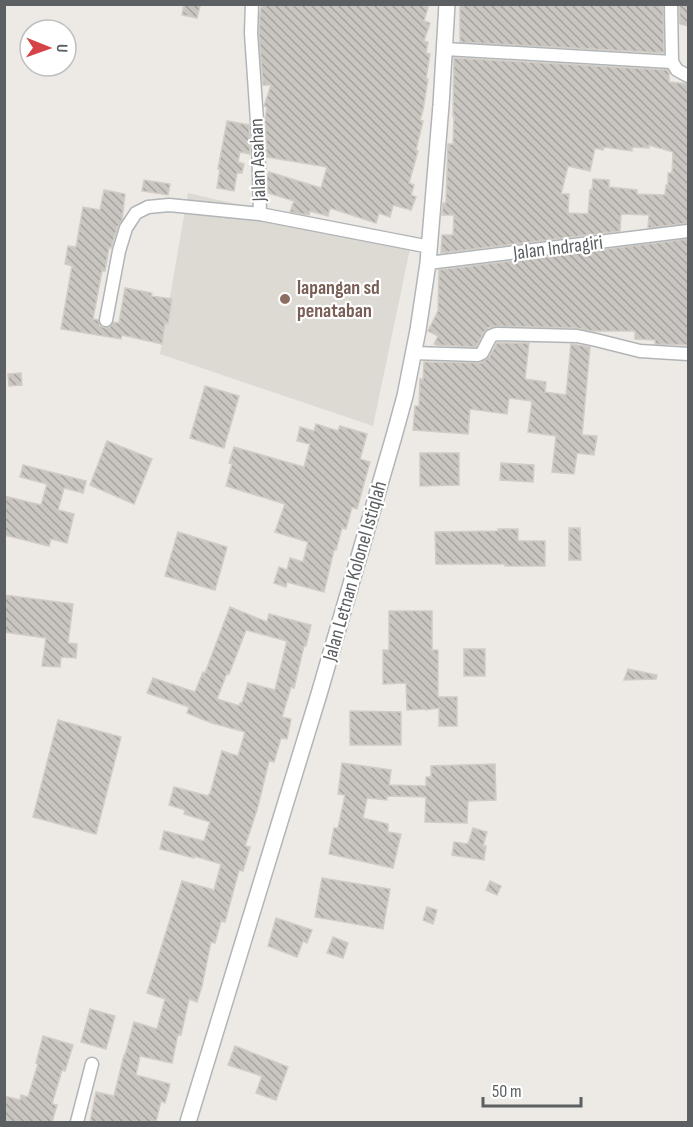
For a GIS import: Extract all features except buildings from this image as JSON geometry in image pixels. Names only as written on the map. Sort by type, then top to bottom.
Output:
[{"type":"street","name":"Jalan Asahan","points":[[252,4],[251,33],[258,136],[260,214],[430,247]]},
{"type":"street","name":"Jalan Letnan Kolonel Istiqlah","points":[[188,1122],[344,610],[405,396],[418,330],[430,247],[447,4]]},
{"type":"street","points":[[445,49],[679,69],[671,4]]},
{"type":"street","points":[[106,320],[119,251],[126,228],[136,213],[148,207],[169,206],[260,214]]},
{"type":"street","name":"Jalan Indragiri","points":[[428,263],[688,231]]},
{"type":"street","points":[[413,353],[478,356],[491,336],[496,334],[577,336],[640,351],[688,354]]},
{"type":"street","points":[[77,1122],[92,1064]]},
{"type":"shaded area","name":"lapangan sd penataban","points":[[188,193],[411,244],[373,426],[160,354]]},
{"type":"place","name":"lapangan sd penataban","points":[[285,299]]}]
